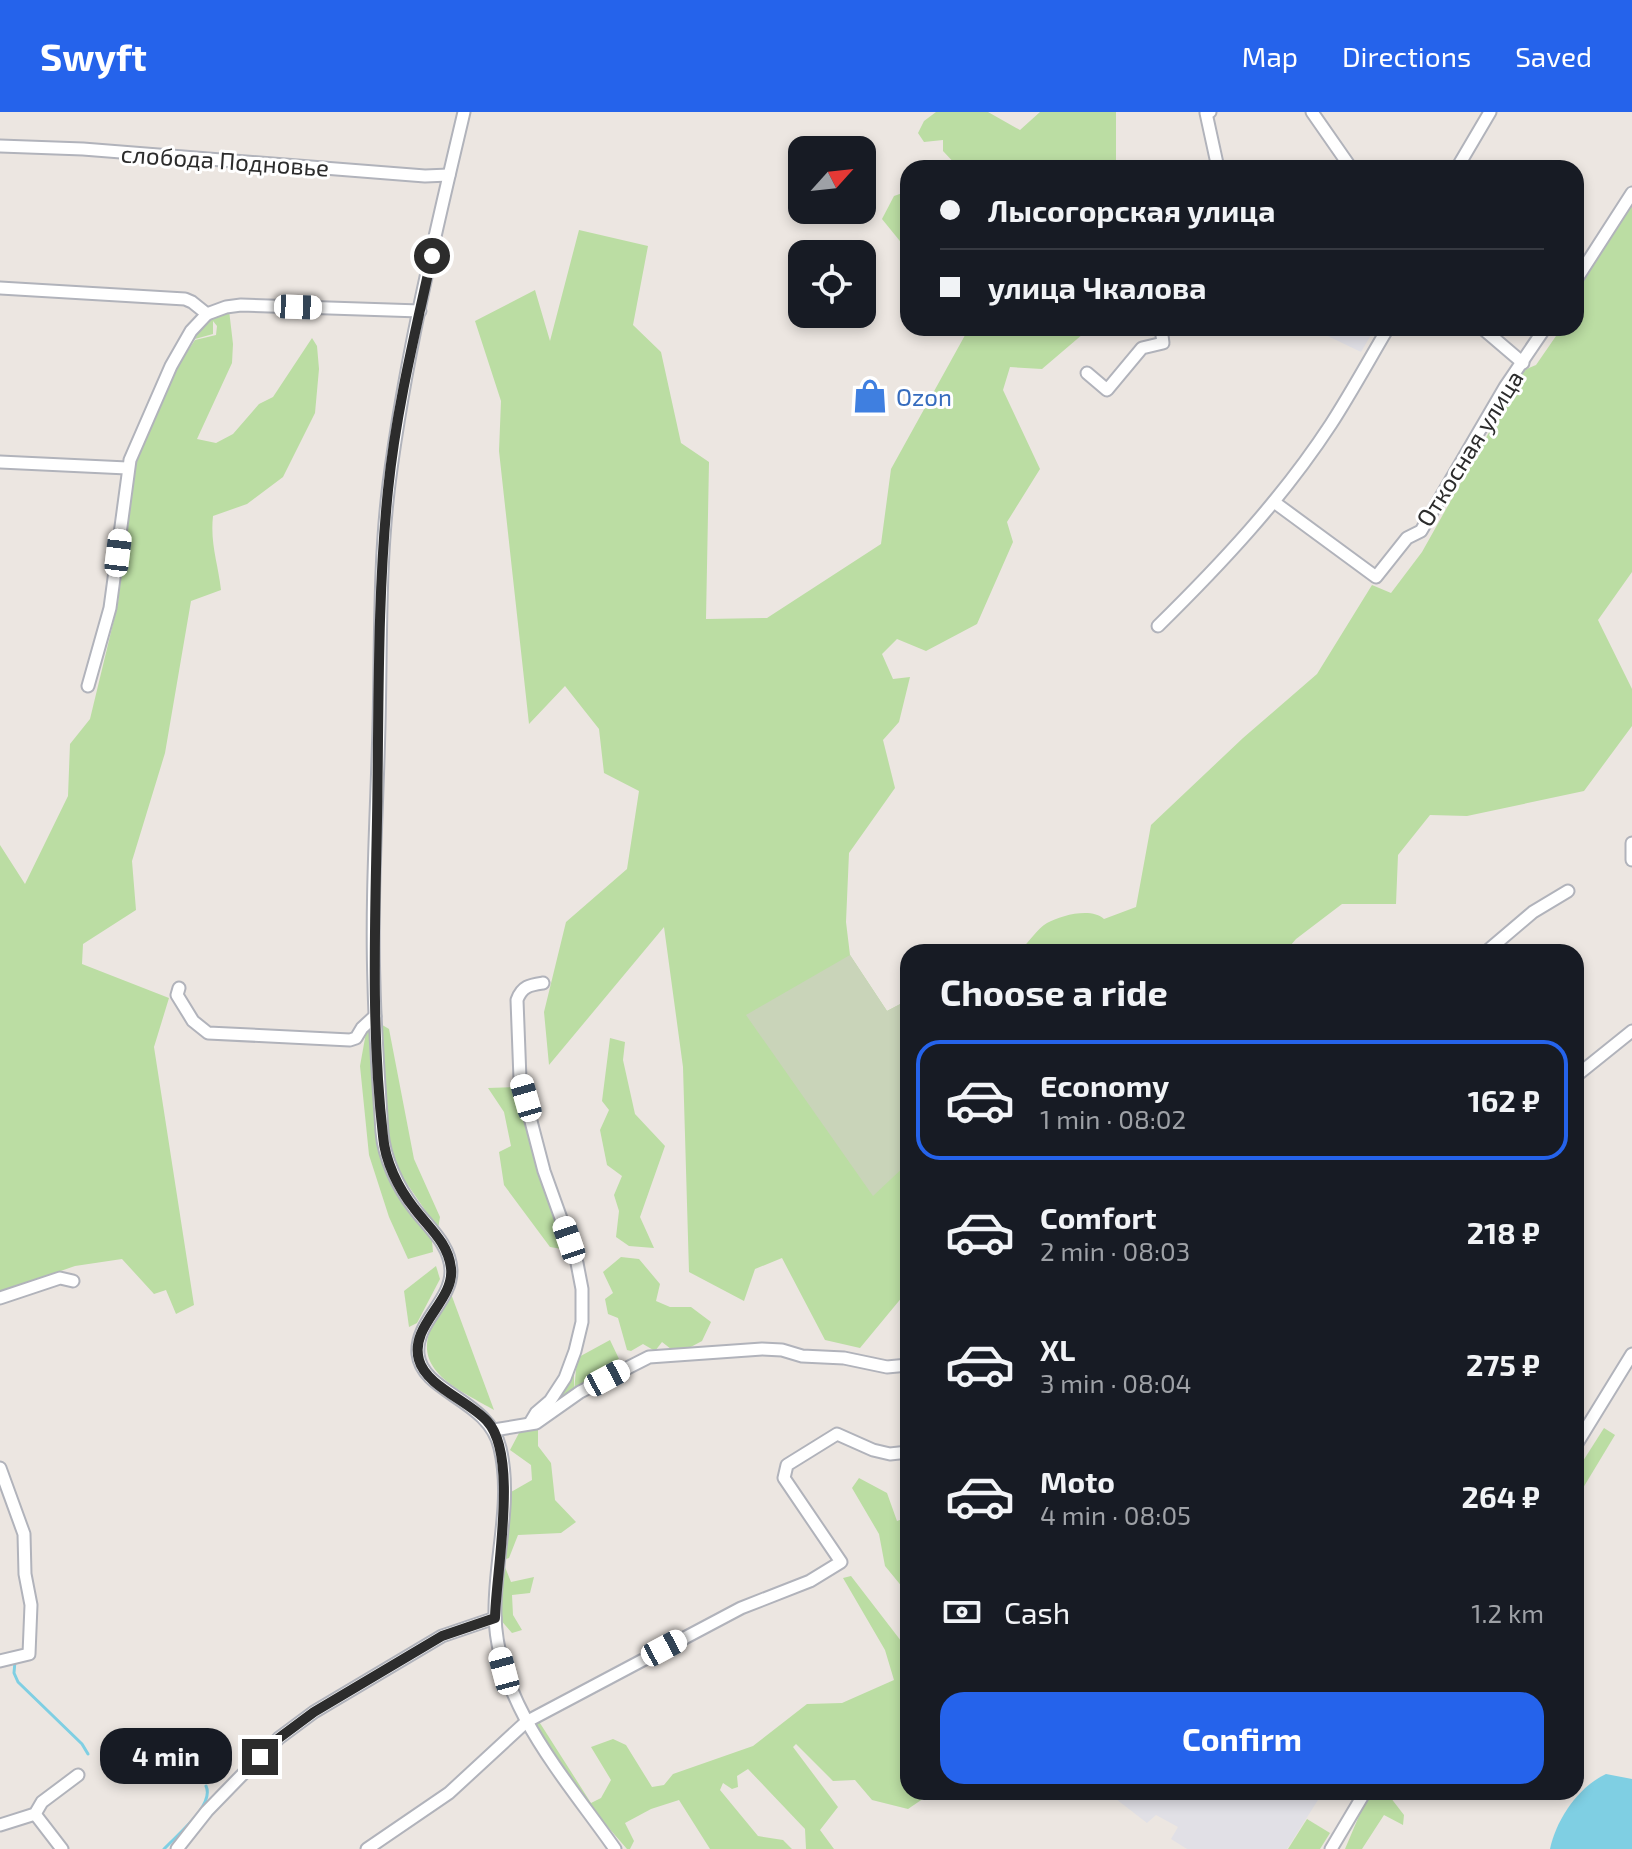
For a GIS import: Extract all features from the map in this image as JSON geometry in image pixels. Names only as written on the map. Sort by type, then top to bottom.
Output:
[{"type":"street","points":[[464,112],[420,311],[388,488],[383,562],[373,982],[383,1141],[395,1177],[412,1207],[438,1235],[452,1272],[447,1291],[434,1308],[419,1341],[418,1358],[428,1377],[475,1409],[494,1430],[501,1449],[505,1482],[495,1618],[504,1671],[526,1722],[615,1849]]},
{"type":"street","points":[[1210,112],[1206,113],[1216,160]]},
{"type":"street","points":[[1312,112],[1345,160]]},
{"type":"street","points":[[1462,160],[1490,112]]},
{"type":"street","name":"слобода Подновье","points":[[0,146],[83,149],[425,176],[449,175]]},
{"type":"street","points":[[1584,268],[1632,193]]},
{"type":"street","points":[[0,288],[185,299],[207,314]]},
{"type":"street","points":[[88,686],[110,608],[127,468],[183,342],[207,314],[241,305],[420,311]]},
{"type":"street","points":[[1087,373],[1107,390],[1142,348],[1163,343],[1162,336]]},
{"type":"street","points":[[1158,626],[1217,568],[1274,502],[1331,425],[1383,336]]},
{"type":"street","points":[[1491,336],[1523,363]]},
{"type":"street","name":"Откосная улица","points":[[1274,502],[1376,577],[1407,538],[1421,531],[1505,387],[1540,336]]},
{"type":"street","points":[[0,462],[127,468]]},
{"type":"street","points":[[1632,843],[1632,860]]},
{"type":"street","points":[[1495,944],[1533,912],[1568,891]]},
{"type":"street","points":[[537,1421],[536,1413],[550,1401],[565,1378],[582,1322],[582,1289],[577,1263],[544,1171],[520,1079],[517,1000],[521,991],[529,985],[543,983]]},
{"type":"street","points":[[179,988],[177,995],[193,1021],[208,1033],[350,1040],[356,1038],[375,1016]]},
{"type":"street","points":[[1584,1070],[1632,1031]]},
{"type":"street","points":[[0,1298],[60,1278],[73,1281]]},
{"type":"street","points":[[494,1430],[537,1421],[580,1392],[649,1357],[762,1349],[782,1350],[802,1356],[844,1358],[887,1367],[900,1366]]},
{"type":"street","points":[[1584,1432],[1632,1354]]},
{"type":"street","points":[[367,1849],[449,1793],[526,1722],[741,1608],[810,1581],[841,1562],[784,1478],[787,1465],[837,1434],[873,1450],[900,1453]]},
{"type":"street","points":[[0,1468],[24,1534],[25,1574],[31,1605],[29,1654],[0,1661]]},
{"type":"street","points":[[177,1849],[207,1811],[279,1738],[314,1712],[442,1636],[495,1618]]},
{"type":"street","points":[[0,1825],[35,1814],[42,1802],[78,1775]]},
{"type":"street","points":[[1331,1849],[1360,1800]]},
{"type":"street","points":[[35,1814],[62,1849]]},
{"type":"shaded area","points":[[1328,336],[1370,336],[1361,352]]},
{"type":"shaded area","points":[[1117,1800],[1318,1800],[1287,1849],[1187,1849],[1171,1839],[1178,1827],[1156,1815],[1147,1823]]},
{"type":"green space","points":[[936,112],[988,112],[1020,130],[1040,112],[1116,112],[1116,160],[951,160],[943,151],[943,140],[924,142],[918,133],[924,121]]},
{"type":"green space","points":[[900,194],[900,241],[882,219],[894,196]]},
{"type":"green space","points":[[1632,205],[1632,572],[1598,620],[1632,689],[1632,726],[1584,791],[1467,816],[1430,815],[1398,855],[1396,904],[1342,904],[1292,944],[1026,944],[1053,920],[1084,913],[1104,919],[1136,907],[1151,825],[1243,738],[1317,674],[1372,585],[1391,593],[1422,552],[1524,370],[1536,365],[1556,336],[1584,336],[1584,280]]},
{"type":"green space","points":[[579,230],[648,246],[633,325],[661,352],[681,443],[709,462],[706,619],[767,618],[881,544],[891,469],[965,336],[1081,336],[1042,369],[1010,367],[1003,390],[1040,469],[1007,522],[1013,542],[977,624],[926,651],[897,639],[882,654],[893,679],[910,677],[899,722],[883,740],[895,788],[849,853],[846,922],[850,955],[887,1011],[900,1004],[900,1300],[860,1348],[825,1340],[782,1258],[755,1269],[744,1301],[689,1272],[683,1067],[664,927],[549,1065],[544,1012],[566,922],[627,869],[639,791],[604,773],[599,729],[565,686],[529,724],[499,451],[501,401],[475,321],[535,290],[550,341]]},
{"type":"green space","points":[[229,310],[232,363],[197,439],[216,443],[233,434],[259,404],[273,397],[312,338],[317,346],[319,369],[315,413],[283,477],[247,504],[213,516],[213,545],[221,590],[191,601],[165,753],[132,861],[136,910],[83,944],[82,964],[169,998],[154,1047],[194,1305],[176,1314],[166,1290],[154,1294],[122,1259],[75,1266],[0,1292],[0,845],[25,884],[68,796],[70,744],[90,719],[118,603],[132,468],[175,370],[195,340],[216,335],[217,326],[213,321],[213,334],[195,339],[204,323]]},
{"type":"green space","points":[[850,955],[887,1011],[900,1004],[900,1171],[873,1196],[746,1015]]},
{"type":"green space","points":[[379,1023],[389,1029],[414,1159],[440,1217],[438,1229],[401,1175],[388,1140]]},
{"type":"green space","points":[[367,1027],[372,1030],[383,1159],[408,1207],[432,1241],[433,1252],[408,1259],[389,1217],[369,1155],[360,1066]]},
{"type":"green space","points":[[610,1038],[625,1042],[623,1060],[635,1114],[665,1146],[640,1217],[654,1248],[629,1246],[616,1237],[619,1211],[614,1195],[622,1176],[607,1165],[600,1130],[609,1110],[602,1101]]},
{"type":"green space","points":[[516,1087],[568,1250],[550,1247],[504,1185],[499,1152],[511,1146],[504,1112],[488,1088]]},
{"type":"green space","points":[[621,1257],[639,1259],[660,1284],[656,1301],[670,1307],[691,1307],[711,1322],[702,1341],[687,1349],[671,1349],[662,1342],[655,1351],[643,1344],[627,1350],[618,1318],[608,1314],[605,1299],[613,1293],[603,1272]]},
{"type":"green space","points":[[436,1266],[440,1279],[417,1323],[409,1327],[404,1291]]},
{"type":"green space","points":[[450,1291],[494,1410],[445,1380],[429,1359],[427,1346],[430,1331]]},
{"type":"green space","points":[[610,1340],[619,1359],[596,1372],[605,1370],[604,1375],[592,1383],[584,1382],[583,1388],[538,1413],[574,1369],[574,1392],[577,1358]]},
{"type":"green space","points":[[538,1427],[538,1446],[551,1463],[555,1500],[576,1522],[561,1533],[518,1535],[509,1558],[503,1560],[506,1495],[532,1480],[531,1465],[510,1450],[519,1433]]},
{"type":"green space","points":[[1604,1428],[1615,1435],[1584,1486],[1584,1459]]},
{"type":"green space","points":[[859,1478],[887,1493],[897,1521],[900,1520],[900,1584],[885,1566],[879,1534],[852,1488]]},
{"type":"green space","points":[[505,1567],[511,1582],[534,1577],[530,1593],[512,1595],[513,1615],[522,1630],[512,1633],[499,1618],[500,1569]]},
{"type":"green space","points":[[851,1576],[900,1640],[900,1800],[921,1800],[908,1809],[872,1800],[855,1780],[833,1781],[796,1744],[793,1747],[838,1807],[820,1830],[834,1849],[806,1849],[805,1829],[748,1769],[737,1776],[738,1787],[732,1789],[723,1783],[720,1790],[758,1836],[783,1840],[792,1849],[710,1849],[679,1800],[651,1809],[625,1823],[634,1841],[627,1849],[588,1804],[535,1726],[538,1720],[591,1803],[601,1798],[611,1780],[591,1747],[613,1739],[626,1745],[652,1787],[664,1785],[673,1774],[753,1746],[807,1704],[842,1703],[894,1680],[885,1650],[843,1578]]},
{"type":"green space","points":[[1366,1800],[1392,1800],[1404,1815],[1403,1825],[1384,1815],[1362,1849],[1345,1849]]},
{"type":"green space","points":[[1307,1819],[1330,1833],[1320,1849],[1288,1849]]},
{"type":"water","points":[[1606,1774],[1632,1779],[1632,1849],[1550,1849],[1563,1816],[1575,1800],[1584,1800],[1584,1789]]},
{"type":"waterway","points":[[15,1661],[14,1673],[18,1682],[82,1744],[88,1754]]},
{"type":"waterway","points":[[164,1849],[200,1811],[207,1794],[206,1786]]},
{"type":"place","name":"Ozon","points":[[870,396]]},
{"type":"route","points":[[260,1757],[279,1738],[314,1712],[442,1636],[495,1618],[505,1482],[501,1449],[489,1423],[475,1409],[428,1377],[418,1358],[419,1341],[434,1308],[447,1291],[452,1272],[438,1235],[412,1207],[395,1177],[383,1141],[373,982],[388,488],[432,256]]}]
